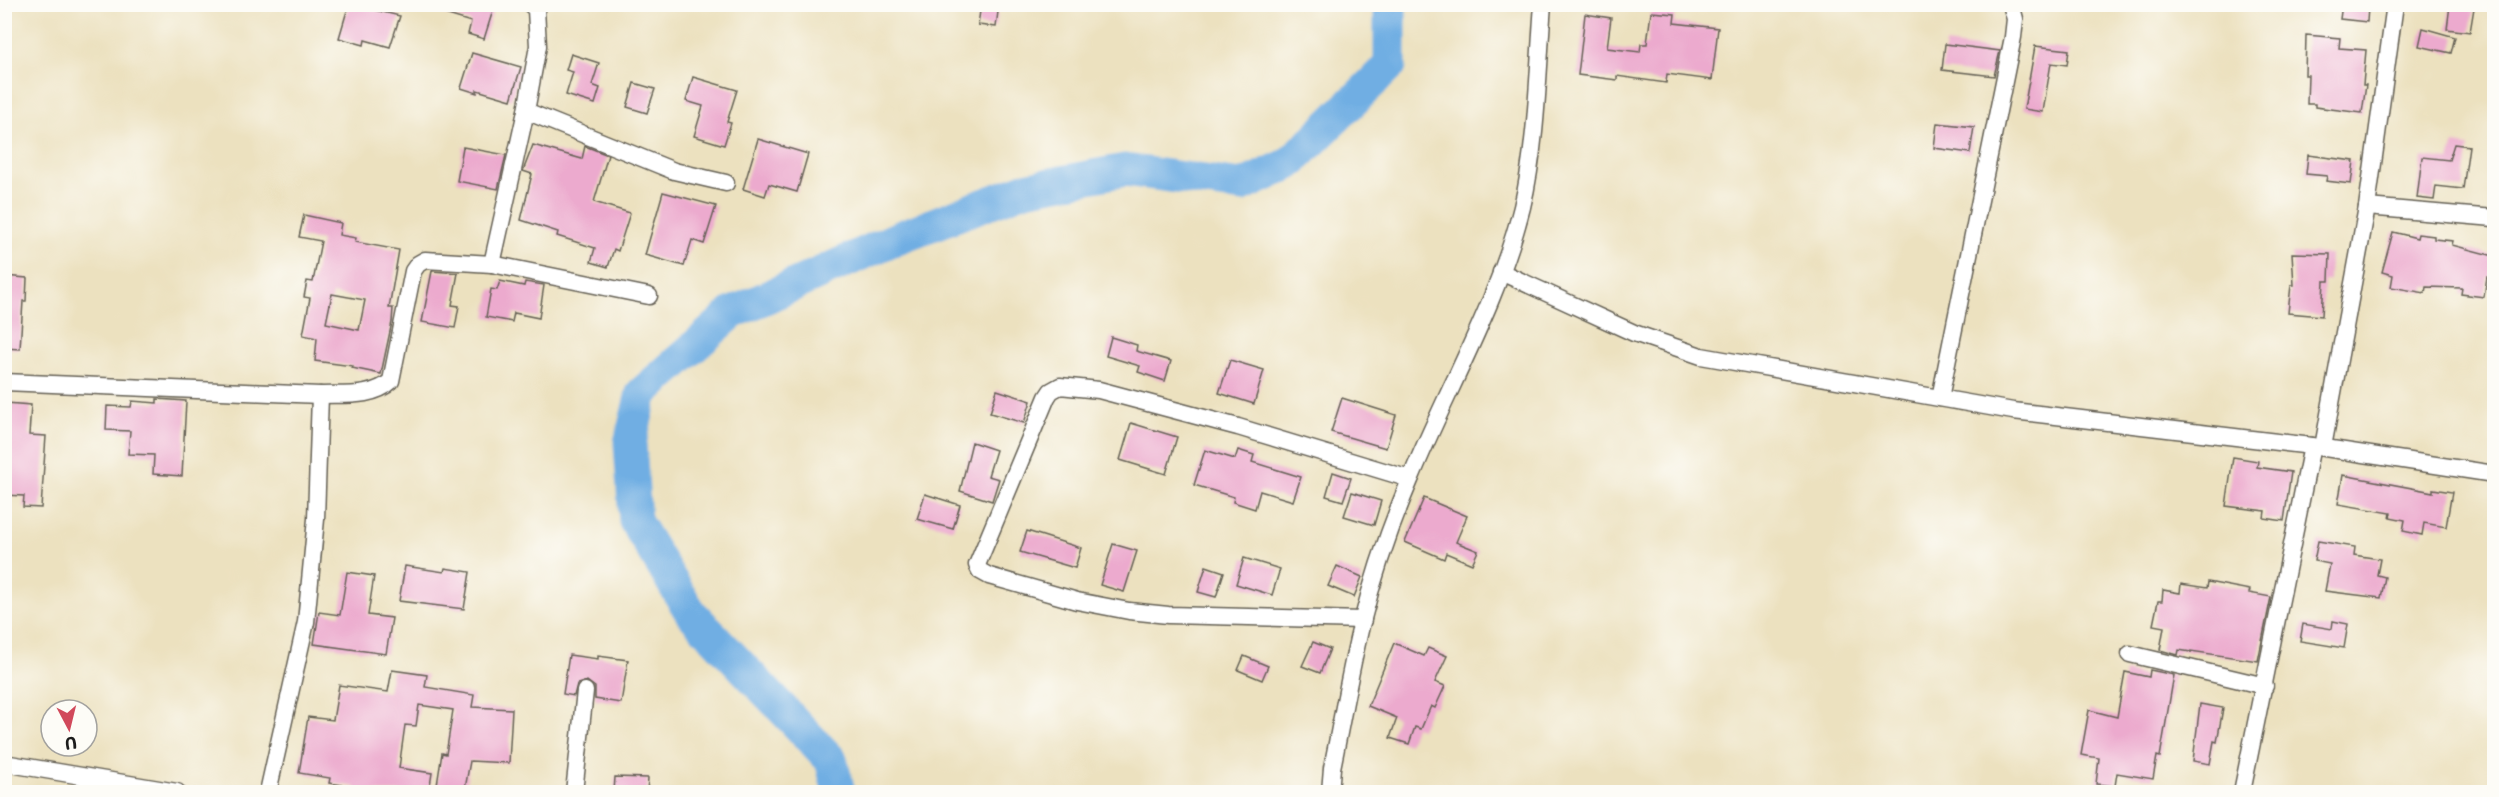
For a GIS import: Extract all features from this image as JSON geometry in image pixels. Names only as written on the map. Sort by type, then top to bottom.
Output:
[{"type":"street","points":[[492,264],[538,46],[536,9],[530,4]]},
{"type":"street","points":[[1330,792],[1332,768],[1363,620],[1410,479],[1502,272],[1522,206],[1527,177],[1543,4]]},
{"type":"street","points":[[1940,398],[2013,38],[2015,18],[2011,4]]},
{"type":"street","points":[[2242,792],[2367,207],[2395,4]]},
{"type":"street","points":[[526,111],[674,171],[726,183]]},
{"type":"street","points":[[2367,207],[2494,218]]},
{"type":"street","points":[[4,381],[320,395],[368,393],[383,389],[391,381],[413,271],[425,260],[492,264],[650,296]]},
{"type":"street","points":[[1502,272],[1634,333],[1701,356],[2013,411],[2317,447],[2494,474]]},
{"type":"street","points":[[1363,620],[1168,615],[1129,611],[1077,601],[989,576],[980,571],[976,565],[1047,397],[1051,391],[1060,386],[1117,394],[1410,479]]},
{"type":"street","points":[[268,792],[306,622],[316,519],[320,395]]},
{"type":"street","points":[[2130,654],[2265,686]]},
{"type":"street","points":[[574,792],[585,691]]},
{"type":"street","points":[[4,763],[177,792]]},
{"type":"building","points":[[349,4],[400,16],[390,47],[365,40],[364,45],[339,38]]},
{"type":"building","points":[[425,4],[495,4],[484,39],[468,34],[471,22],[425,8]]},
{"type":"building","points":[[981,4],[999,4],[996,27],[978,25]]},
{"type":"building","points":[[2342,4],[2368,7],[2367,22],[2340,19]]},
{"type":"building","points":[[2450,5],[2474,8],[2470,32],[2447,29]]},
{"type":"building","points":[[1651,12],[1675,14],[1674,23],[1718,28],[1712,80],[1667,74],[1666,83],[1617,76],[1617,80],[1578,75],[1585,14],[1611,18],[1607,48],[1640,52],[1641,44],[1647,44]]},
{"type":"building","points":[[2423,28],[2455,37],[2451,53],[2419,46]]},
{"type":"building","points":[[2306,35],[2340,38],[2339,48],[2366,50],[2363,85],[2366,85],[2362,113],[2307,104]]},
{"type":"building","points":[[1945,44],[2000,51],[1994,76],[1942,70]]},
{"type":"building","points":[[2035,46],[2069,50],[2067,65],[2051,63],[2043,112],[2024,109]]},
{"type":"building","points":[[472,53],[521,67],[511,100],[461,88]]},
{"type":"building","points":[[571,54],[599,63],[592,85],[600,88],[595,104],[566,95],[573,72],[566,70]]},
{"type":"building","points":[[693,77],[737,90],[727,122],[731,123],[724,145],[694,136],[703,106],[686,101]]},
{"type":"building","points":[[634,83],[655,89],[647,113],[627,107]]},
{"type":"building","points":[[1937,123],[1974,127],[1970,153],[1934,148]]},
{"type":"building","points":[[758,139],[808,154],[797,192],[769,184],[765,196],[743,189]]},
{"type":"building","points":[[2454,144],[2469,146],[2463,189],[2436,186],[2434,200],[2417,198],[2422,157],[2449,160]]},
{"type":"building","points":[[533,145],[582,159],[585,146],[608,155],[594,202],[630,213],[618,251],[614,249],[608,267],[591,262],[595,248],[557,236],[558,232],[521,220],[532,174],[523,171]]},
{"type":"building","points":[[463,147],[506,155],[498,189],[457,181]]},
{"type":"building","points":[[2308,155],[2354,161],[2351,184],[2326,181],[2327,176],[2306,174]]},
{"type":"building","points":[[663,192],[716,206],[704,244],[692,240],[684,266],[645,255]]},
{"type":"building","points":[[304,215],[341,223],[339,235],[356,238],[355,242],[399,250],[389,308],[393,308],[392,322],[381,374],[352,368],[353,366],[315,361],[317,338],[303,335],[310,298],[304,297],[307,281],[313,282],[321,241],[299,237]],"holes":[[[332,294],[365,300],[359,330],[326,323]]]},
{"type":"building","points":[[2393,232],[2417,238],[2418,234],[2434,236],[2434,239],[2453,241],[2452,245],[2494,256],[2490,278],[2487,277],[2484,297],[2461,294],[2462,288],[2426,287],[2425,293],[2391,287],[2393,275],[2382,272]]},
{"type":"building","points":[[2292,253],[2330,254],[2329,281],[2324,281],[2322,316],[2288,313],[2291,285],[2294,285]]},
{"type":"building","points":[[432,271],[458,273],[452,305],[459,306],[455,328],[422,322]]},
{"type":"building","points":[[4,276],[27,278],[20,349],[4,348]]},
{"type":"building","points":[[500,281],[524,286],[525,282],[544,285],[539,318],[514,313],[512,322],[486,317],[491,289],[497,290]]},
{"type":"building","points":[[1111,337],[1137,345],[1136,351],[1171,361],[1165,381],[1138,372],[1140,366],[1106,356]]},
{"type":"building","points":[[1230,360],[1264,370],[1254,404],[1219,393]]},
{"type":"building","points":[[997,390],[1031,401],[1024,423],[990,413]]},
{"type":"building","points":[[1342,398],[1396,415],[1386,448],[1331,432]]},
{"type":"building","points":[[157,399],[186,401],[182,476],[153,474],[154,455],[128,454],[130,431],[106,430],[107,406],[131,407],[132,401],[157,403]]},
{"type":"building","points":[[6,403],[31,405],[29,435],[46,436],[41,508],[23,507],[24,496],[4,495]]},
{"type":"building","points":[[1131,423],[1177,437],[1166,474],[1120,460]]},
{"type":"building","points":[[972,442],[996,450],[988,476],[999,479],[992,501],[960,491]]},
{"type":"building","points":[[1205,450],[1235,459],[1238,450],[1254,455],[1252,462],[1301,477],[1293,501],[1260,491],[1255,509],[1233,502],[1234,497],[1194,485]]},
{"type":"building","points":[[2233,457],[2258,461],[2257,467],[2291,472],[2284,521],[2264,518],[2265,511],[2226,506]]},
{"type":"building","points":[[1333,472],[1351,478],[1343,501],[1326,496]]},
{"type":"building","points":[[2343,475],[2433,492],[2433,489],[2452,492],[2446,527],[2424,523],[2422,535],[2403,531],[2405,520],[2390,517],[2391,513],[2338,504]]},
{"type":"building","points":[[1352,492],[1381,501],[1374,525],[1344,516]]},
{"type":"building","points":[[925,494],[960,505],[953,529],[917,519]]},
{"type":"building","points":[[1424,498],[1467,516],[1456,542],[1478,551],[1472,564],[1446,553],[1444,559],[1405,542]]},
{"type":"building","points":[[1027,531],[1081,548],[1075,568],[1020,552]]},
{"type":"building","points":[[2318,541],[2355,547],[2354,555],[2380,559],[2377,575],[2385,577],[2381,598],[2325,591],[2330,564],[2314,561]]},
{"type":"building","points":[[1113,544],[1137,551],[1124,592],[1100,585]]},
{"type":"building","points":[[1244,558],[1280,569],[1272,595],[1236,584]]},
{"type":"building","points":[[405,566],[444,572],[445,568],[470,572],[464,609],[399,601]]},
{"type":"building","points":[[1206,566],[1224,572],[1216,597],[1198,592]]},
{"type":"building","points":[[1337,566],[1362,577],[1354,597],[1328,586]]},
{"type":"building","points":[[347,572],[374,576],[368,615],[392,618],[386,654],[314,644],[319,612],[340,615]]},
{"type":"building","points":[[2208,582],[2250,590],[2249,593],[2271,597],[2258,661],[2179,650],[2178,655],[2160,650],[2164,627],[2153,625],[2158,601],[2162,601],[2163,590],[2180,593],[2181,584],[2207,588]]},
{"type":"building","points":[[2333,621],[2348,624],[2344,648],[2300,641],[2303,624],[2332,629]]},
{"type":"building","points":[[1313,642],[1330,649],[1320,673],[1302,666]]},
{"type":"building","points":[[1394,643],[1424,656],[1428,648],[1447,656],[1435,682],[1445,686],[1435,708],[1431,706],[1421,729],[1415,727],[1409,744],[1390,738],[1397,718],[1368,706]]},
{"type":"building","points":[[569,655],[628,660],[621,703],[595,699],[595,687],[587,681],[577,684],[574,696],[563,694]]},
{"type":"building","points":[[1244,656],[1268,666],[1262,680],[1238,670]]},
{"type":"building","points":[[392,670],[427,675],[425,687],[474,695],[472,707],[512,709],[509,763],[470,761],[465,789],[437,785],[442,753],[446,754],[453,710],[419,705],[416,726],[405,725],[399,768],[432,773],[429,792],[378,792],[355,789],[356,787],[329,783],[330,778],[299,773],[308,717],[333,720],[339,685],[388,692]]},
{"type":"building","points":[[2150,670],[2174,675],[2160,757],[2157,756],[2153,779],[2117,773],[2115,786],[2096,784],[2099,758],[2081,755],[2089,710],[2117,717],[2125,672],[2149,677]]},
{"type":"building","points":[[2200,704],[2223,708],[2217,742],[2214,741],[2210,764],[2193,761]]},
{"type":"building","points":[[615,777],[648,778],[647,792],[614,792]]},
{"type":"waterway","points":[[839,792],[831,760],[691,613],[635,521],[630,443],[642,393],[732,313],[897,238],[1025,189],[1125,170],[1242,186],[1289,164],[1390,65],[1390,4]]}]
